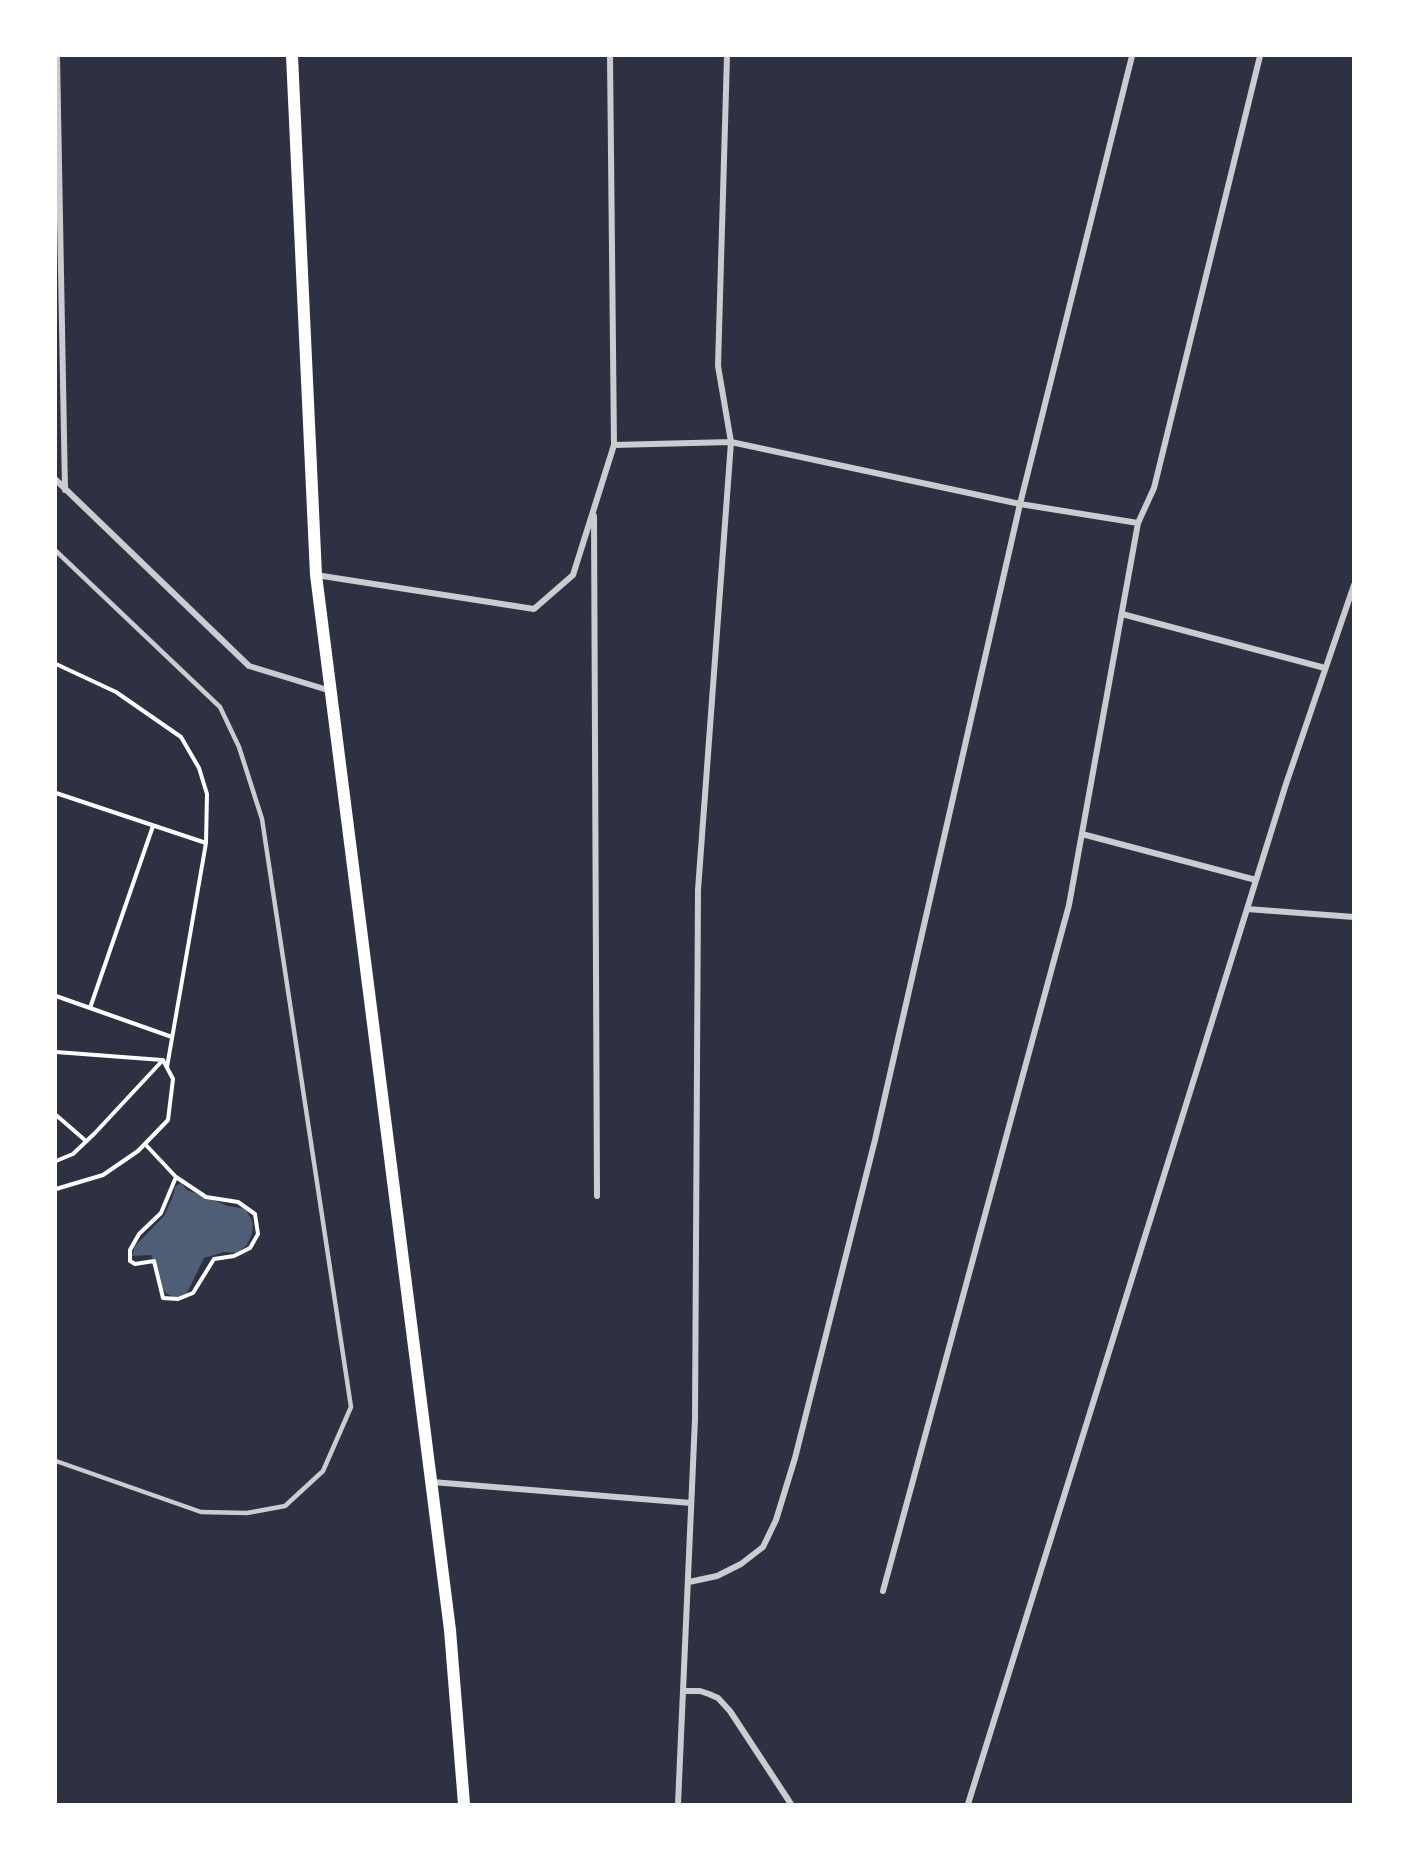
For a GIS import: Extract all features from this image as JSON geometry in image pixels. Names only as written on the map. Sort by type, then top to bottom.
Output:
[{"type":"main road","points":[[292,56],[316,575],[450,1630],[464,1804]]},
{"type":"street","points":[[57,56],[65,490]]},
{"type":"street","points":[[316,575],[534,609],[573,575],[614,445],[610,56]]},
{"type":"street","points":[[678,1804],[695,1407],[698,890],[731,442],[718,366],[727,56]]},
{"type":"street","points":[[689,1582],[717,1576],[741,1564],[763,1547],[776,1520],[795,1458],[875,1140],[1020,504],[1132,56]]},
{"type":"street","points":[[883,1591],[1065,916],[1138,522],[1154,488],[1260,56]]},
{"type":"street","points":[[614,445],[731,442],[1020,504],[1138,522]]},
{"type":"street","points":[[56,480],[249,666],[331,692]]},
{"type":"street","points":[[594,509],[597,1196]]},
{"type":"street","points":[[968,1804],[1246,909],[1353,585]]},
{"type":"street","points":[[1122,614],[1325,668]]},
{"type":"street","points":[[1082,834],[1256,880]]},
{"type":"street","points":[[1246,909],[1353,917]]},
{"type":"street","points":[[431,1482],[691,1503]]},
{"type":"street","points":[[684,1691],[700,1691],[718,1698],[724,1704],[790,1804]]},
{"type":"lane","points":[[56,551],[220,707],[239,747],[262,819],[351,1407],[322,1471],[285,1506],[247,1513],[201,1512],[56,1461]]},
{"type":"path","points":[[56,664],[116,692],[181,737],[199,768],[207,794],[206,843],[168,1067]]},
{"type":"path","points":[[56,793],[206,843]]},
{"type":"path","points":[[90,1008],[153,826]]},
{"type":"path","points":[[56,996],[172,1037]]},
{"type":"path","points":[[56,1052],[163,1060]]},
{"type":"path","points":[[56,1189],[103,1175],[138,1151],[168,1120],[173,1079],[163,1060]]},
{"type":"path","points":[[56,1161],[73,1154],[163,1060]]},
{"type":"path","points":[[56,1115],[86,1141]]},
{"type":"path","points":[[145,1144],[176,1177],[206,1197],[238,1202],[255,1214],[258,1234],[250,1248],[234,1256],[214,1259],[193,1293],[178,1299],[163,1298],[154,1261],[135,1264],[130,1261],[130,1250],[140,1234],[161,1212],[176,1177]]},
{"type":"water","points":[[181,1183],[187,1190],[228,1206],[246,1209],[253,1223],[252,1234],[247,1245],[237,1253],[224,1252],[204,1258],[187,1293],[178,1299],[167,1294],[160,1287],[157,1266],[151,1255],[132,1256],[135,1246],[164,1216],[175,1187]]}]
